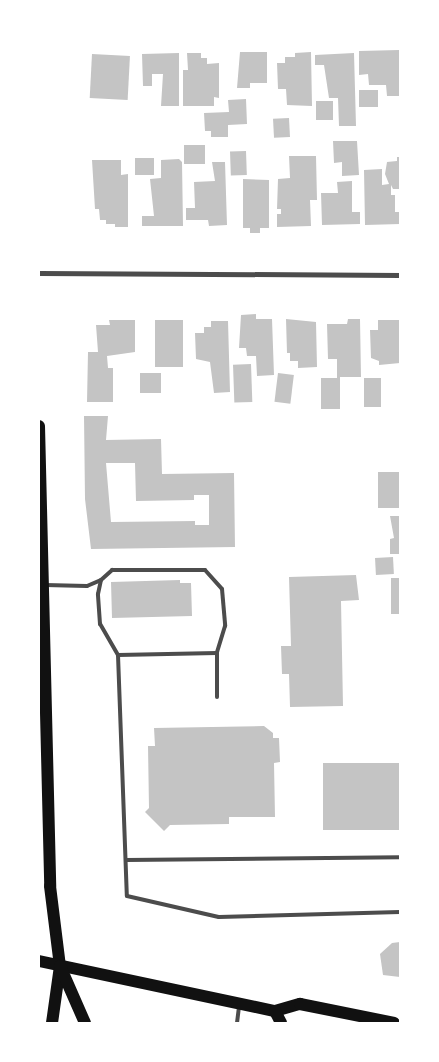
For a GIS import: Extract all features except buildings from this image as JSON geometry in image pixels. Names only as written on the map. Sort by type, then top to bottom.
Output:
[{"type":"main road","points":[[39,426],[44,817],[60,966],[52,1023]]},
{"type":"main road","points":[[39,962],[275,1012],[300,1004],[394,1023]]},
{"type":"main road","points":[[60,966],[85,1023]]},
{"type":"main road","points":[[275,1012],[282,1023]]},
{"type":"street","points":[[39,273],[400,274]]},
{"type":"lane","points":[[41,586],[87,586],[101,580],[112,570],[205,570],[222,589],[225,626],[217,653],[217,697]]},
{"type":"lane","points":[[101,580],[98,594],[100,624],[118,655],[127,896],[218,917],[400,912]]},
{"type":"lane","points":[[118,655],[217,653]]},
{"type":"lane","points":[[126,860],[400,857]]},
{"type":"lane","points":[[237,1023],[239,1004]]}]
